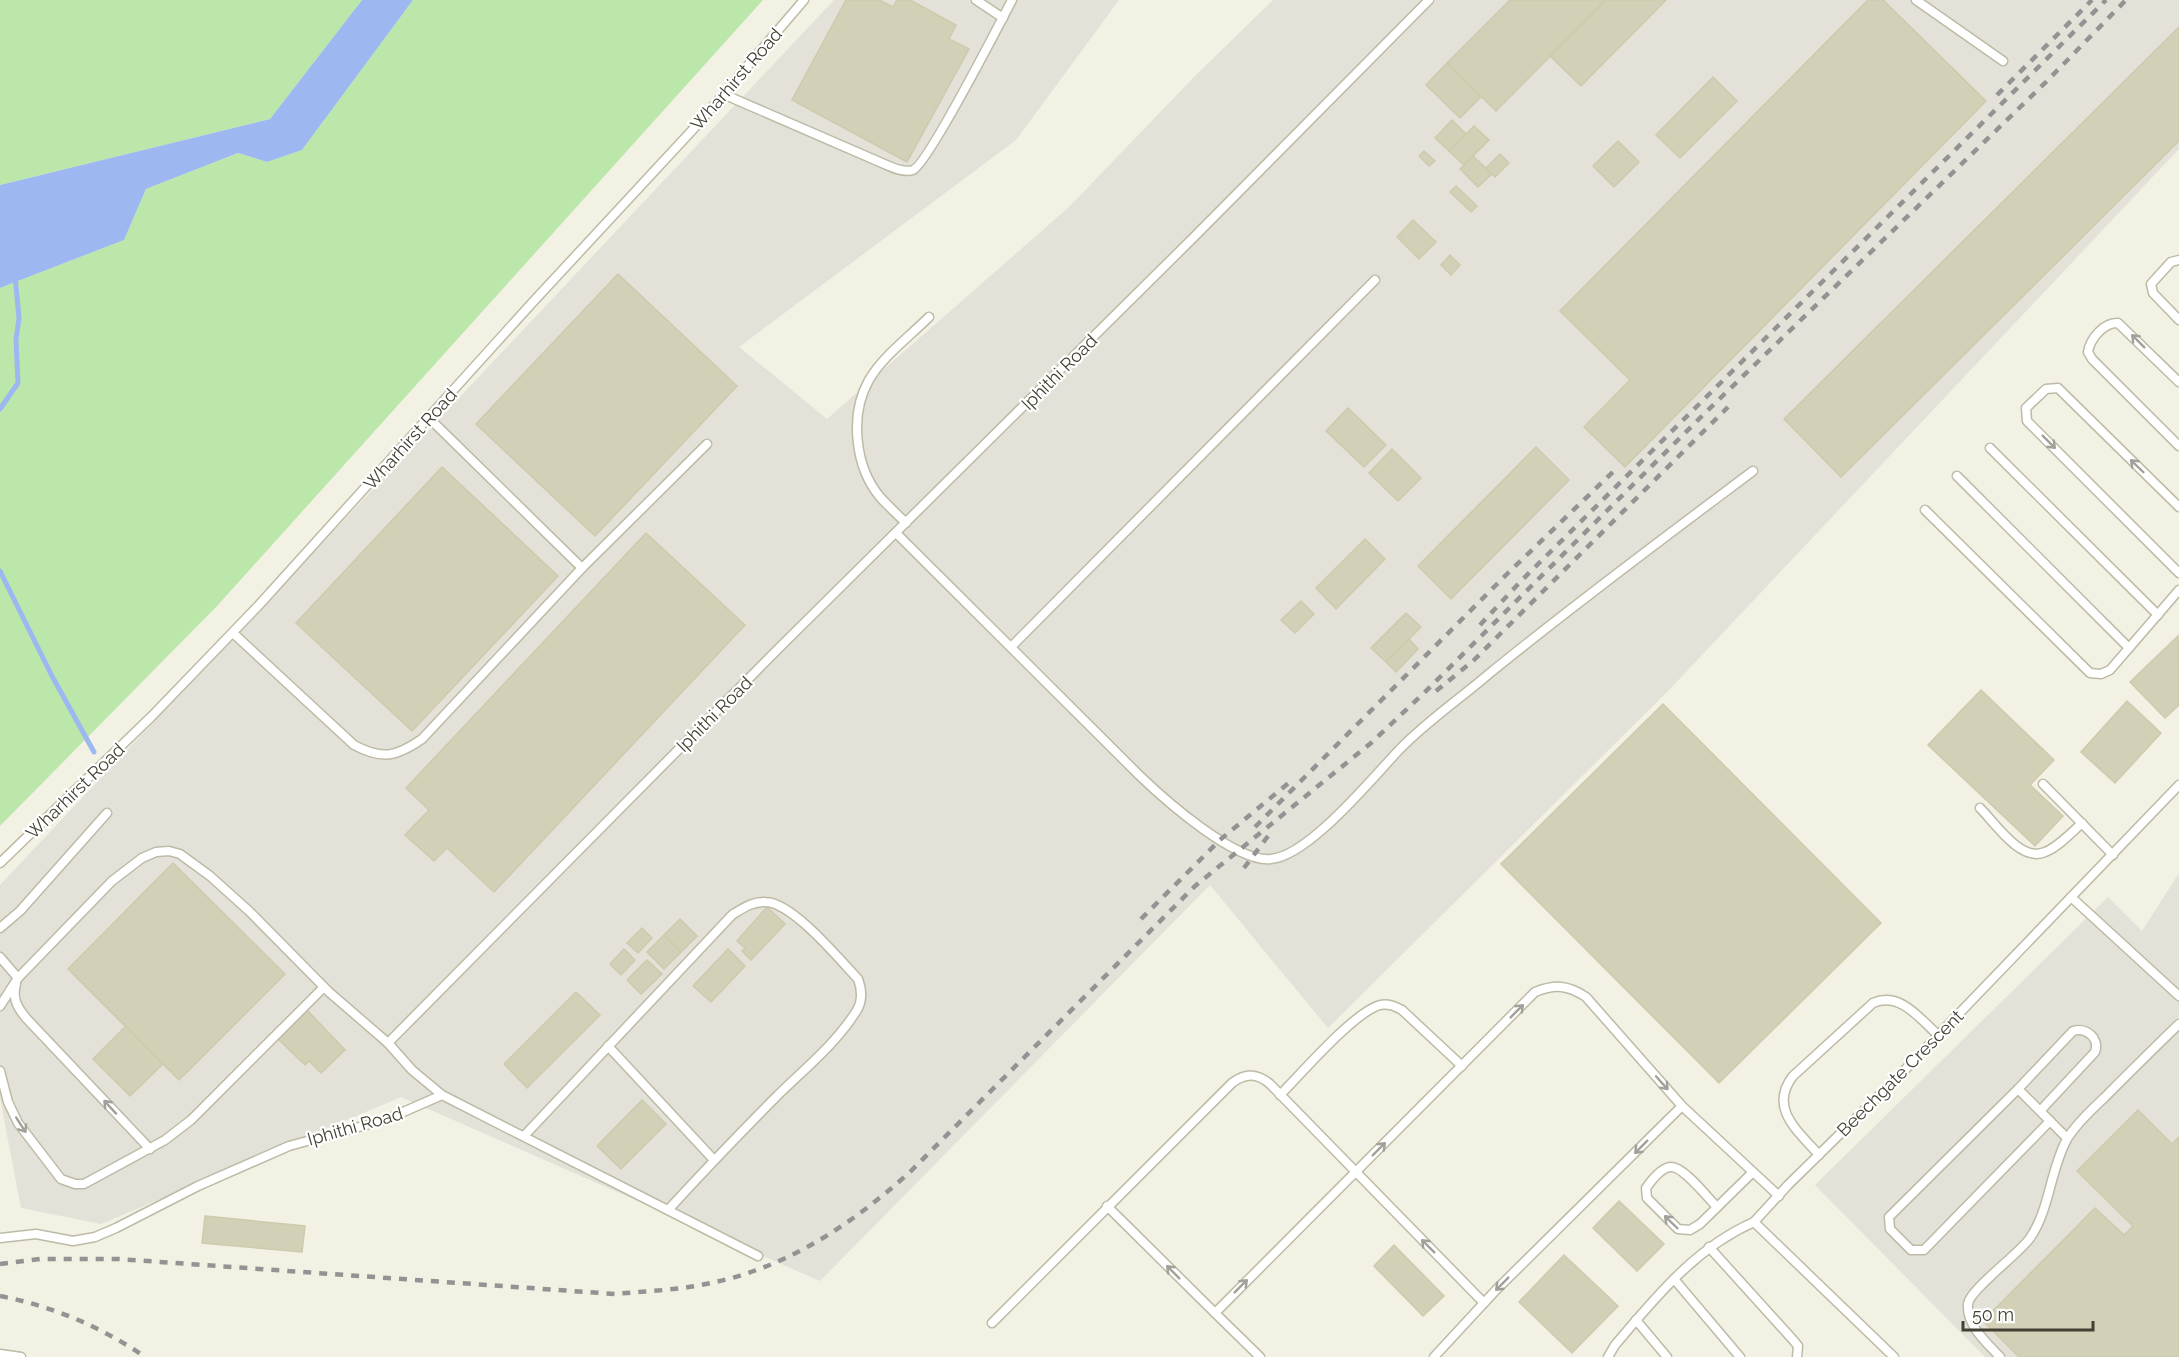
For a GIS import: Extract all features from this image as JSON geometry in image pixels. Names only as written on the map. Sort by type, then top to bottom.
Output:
[{"type":"lane","name":"Wharhirst Road","points":[[0,863],[152,716],[232,633],[697,125],[804,0]]},
{"type":"lane","points":[[975,0],[1003,18]]},
{"type":"lane","points":[[723,94],[882,163],[901,170],[914,170],[922,163],[946,122],[1012,0]]},
{"type":"lane","name":"Iphithi Road","points":[[388,1044],[779,648],[1429,0]]},
{"type":"lane","points":[[1916,0],[2003,62]]},
{"type":"lane","points":[[2179,260],[2171,262],[2151,285],[2153,293],[2179,320]]},
{"type":"lane","points":[[1011,647],[1375,280]]},
{"type":"lane","points":[[906,523],[879,496],[862,463],[858,445],[860,408],[869,380],[875,372],[929,317]]},
{"type":"lane","points":[[2179,382],[2118,323],[2105,326],[2090,345],[2088,352],[2092,359],[2179,446]]},
{"type":"lane","points":[[2179,507],[2058,388],[2046,389],[2026,408],[2027,421],[2179,573]]},
{"type":"lane","points":[[429,418],[582,568]]},
{"type":"lane","points":[[232,633],[354,745],[369,753],[385,756],[409,748],[422,739],[582,568],[707,444]]},
{"type":"lane","points":[[1990,448],[2158,615]]},
{"type":"lane","points":[[896,533],[1177,810],[1245,854],[1257,859],[1271,859],[1286,856],[1312,838],[1404,744],[1526,644],[1753,471]]},
{"type":"lane","points":[[1957,476],[2129,648]]},
{"type":"lane","points":[[1925,510],[2090,673],[2106,673],[2179,590]]},
{"type":"lane","points":[[2043,784],[2113,855]]},
{"type":"lane","name":"Beechgate Crescent","points":[[1754,1222],[2179,785]]},
{"type":"lane","points":[[1980,808],[2017,848],[2031,854],[2048,852],[2082,823]]},
{"type":"lane","points":[[0,928],[27,903],[108,813]]},
{"type":"lane","points":[[0,1006],[18,978],[112,881],[142,858],[156,852],[169,851],[180,854],[210,876],[249,911],[324,987],[388,1044],[412,1070],[442,1095],[758,1256]]},
{"type":"lane","points":[[2072,897],[2179,996]]},
{"type":"lane","points":[[524,1136],[732,915],[757,902],[774,903],[792,913],[858,979],[861,986],[857,1010],[819,1056],[714,1160],[668,1210]]},
{"type":"lane","points":[[0,957],[18,978]]},
{"type":"lane","points":[[18,978],[14,989],[16,1006],[150,1149]]},
{"type":"lane","points":[[0,1071],[8,1102],[18,1123],[53,1170],[65,1181],[78,1185],[84,1184],[150,1149],[191,1120],[324,987]]},
{"type":"lane","points":[[1215,1313],[1535,992],[1548,987],[1567,987],[1586,997],[1682,1106],[1779,1196]]},
{"type":"lane","points":[[1819,1155],[1788,1120],[1784,1095],[1785,1085],[1793,1076],[1873,1004],[1881,1000],[1895,1000],[1904,1005],[1938,1035]]},
{"type":"lane","points":[[1280,1095],[1351,1024],[1381,1005],[1391,1004],[1402,1010],[1462,1066]]},
{"type":"lane","points":[[2000,1357],[1969,1318],[1970,1295],[2020,1251],[2030,1237],[2038,1224],[2052,1175],[2067,1138],[2088,1113],[2179,1024]]},
{"type":"lane","points":[[2040,1111],[2095,1052],[2097,1048],[2095,1040],[2082,1029],[2073,1031],[1889,1217],[1890,1229],[1911,1250],[1919,1251],[1928,1248],[2050,1121]]},
{"type":"lane","points":[[608,1046],[714,1160]]},
{"type":"lane","points":[[992,1323],[1232,1083],[1242,1076],[1253,1075],[1264,1079],[1484,1303]]},
{"type":"lane","points":[[2018,1089],[2067,1138]]},
{"type":"lane","name":"Iphithi Road","points":[[0,1238],[36,1234],[73,1241],[95,1237],[198,1186],[289,1146],[385,1120],[442,1095]]},
{"type":"lane","points":[[1434,1357],[1484,1303],[1682,1106]]},
{"type":"lane","points":[[1717,1207],[1683,1172],[1674,1167],[1665,1168],[1646,1188],[1647,1198],[1678,1229],[1694,1229],[1717,1207],[1753,1172]]},
{"type":"lane","points":[[1107,1206],[1260,1357]]},
{"type":"lane","points":[[1608,1357],[1636,1320],[1674,1279],[1709,1247],[1730,1233],[1754,1222],[1893,1357]]},
{"type":"lane","points":[[1709,1247],[1794,1341],[1798,1346],[1797,1357]]},
{"type":"lane","points":[[1674,1279],[1740,1357]]},
{"type":"lane","points":[[1636,1320],[1667,1357]]},
{"type":"lane","points":[[0,1354],[21,1357]]},
{"type":"shaded area","points":[[834,0],[1119,0],[1016,140],[739,347],[827,419],[1068,208],[1196,75],[1273,0],[2179,0],[2179,149],[1669,690],[1328,1028],[1210,885],[820,1281],[401,1097],[101,1224],[21,1208],[0,1098],[0,885]]},
{"type":"shaded area","points":[[2179,873],[2179,1357],[1985,1357],[1815,1185],[2108,897],[2142,931]]},
{"type":"green space","points":[[0,0],[362,0],[270,119],[0,185]]},
{"type":"green space","points":[[413,0],[763,0],[217,606],[0,826],[0,288],[124,240],[146,189],[238,153],[267,162],[302,150]]},
{"type":"water","points":[[362,0],[413,0],[302,150],[267,162],[238,153],[146,189],[124,240],[0,288],[0,185],[270,119]]},
{"type":"building","points":[[846,0],[879,0],[893,7],[897,0],[910,0],[956,25],[949,39],[969,49],[907,162],[792,100]]},
{"type":"building","points":[[1510,0],[1606,0],[1496,111],[1447,63]]},
{"type":"building","points":[[1606,0],[1666,0],[1581,86],[1550,56]]},
{"type":"building","points":[[1868,0],[1883,0],[1986,101],[1625,467],[1584,427],[1630,380],[1560,311]]},
{"type":"building","points":[[2179,27],[2179,141],[1841,477],[1784,419]]},
{"type":"building","points":[[1447,63],[1481,97],[1460,118],[1426,85]]},
{"type":"building","points":[[1713,77],[1737,101],[1680,158],[1656,135]]},
{"type":"building","points":[[1452,120],[1466,134],[1449,151],[1435,138]]},
{"type":"building","points":[[1474,126],[1489,140],[1464,165],[1449,151]]},
{"type":"building","points":[[1618,141],[1639,162],[1614,187],[1593,166]]},
{"type":"building","points":[[1424,151],[1435,161],[1429,166],[1419,156]]},
{"type":"building","points":[[1500,154],[1509,163],[1495,177],[1486,168]]},
{"type":"building","points":[[1473,156],[1492,174],[1478,187],[1460,169]]},
{"type":"building","points":[[1456,186],[1477,206],[1471,212],[1450,192]]},
{"type":"building","points":[[1413,220],[1436,242],[1419,259],[1397,237]]},
{"type":"building","points":[[1450,255],[1460,265],[1451,275],[1441,265]]},
{"type":"building","points":[[618,274],[737,386],[595,536],[476,424]]},
{"type":"building","points":[[1348,408],[1386,445],[1364,467],[1326,431]]},
{"type":"building","points":[[1536,447],[1569,480],[1451,599],[1418,566]]},
{"type":"building","points":[[1392,449],[1421,478],[1398,501],[1369,473]]},
{"type":"building","points":[[442,467],[558,576],[412,731],[296,623]]},
{"type":"building","points":[[646,533],[745,625],[494,892],[447,848],[434,861],[405,835],[429,810],[406,788]]},
{"type":"building","points":[[1365,539],[1385,559],[1336,609],[1316,588]]},
{"type":"building","points":[[1301,601],[1314,614],[1295,633],[1281,620]]},
{"type":"building","points":[[1406,613],[1421,627],[1386,662],[1371,648]]},
{"type":"building","points":[[2178,636],[2179,705],[2165,718],[2130,682]]},
{"type":"building","points":[[1409,639],[1418,649],[1396,672],[1386,662]]},
{"type":"building","points":[[1981,690],[2054,760],[2030,785],[2063,816],[2035,846],[1928,745]]},
{"type":"building","points":[[2127,701],[2161,733],[2115,783],[2081,752]]},
{"type":"building","points":[[1663,704],[1881,923],[1719,1083],[1501,864]]},
{"type":"building","points":[[173,863],[285,974],[179,1080],[68,969]]},
{"type":"building","points":[[767,907],[785,924],[751,960],[742,951],[745,948],[737,941]]},
{"type":"building","points":[[680,919],[697,936],[681,952],[664,935]]},
{"type":"building","points":[[642,928],[652,938],[638,953],[627,943]]},
{"type":"building","points":[[664,935],[681,952],[664,969],[647,952]]},
{"type":"building","points":[[624,949],[635,960],[621,975],[610,964]]},
{"type":"building","points":[[728,949],[745,966],[711,1002],[693,986]]},
{"type":"building","points":[[647,960],[662,974],[641,994],[627,980]]},
{"type":"building","points":[[576,992],[600,1015],[527,1088],[504,1064]]},
{"type":"building","points":[[307,1010],[345,1050],[321,1073],[309,1061],[305,1065],[278,1039]]},
{"type":"building","points":[[126,1026],[163,1064],[130,1096],[93,1059]]},
{"type":"building","points":[[642,1100],[666,1124],[621,1169],[597,1146]]},
{"type":"building","points":[[2138,1110],[2172,1144],[2179,1137],[2179,1357],[2019,1357],[1983,1321],[2095,1208],[2124,1235],[2133,1226],[2077,1171]]},
{"type":"building","points":[[1619,1201],[1664,1244],[1637,1271],[1593,1228]]},
{"type":"building","points":[[205,1216],[305,1226],[302,1252],[202,1243]]},
{"type":"building","points":[[1394,1245],[1444,1296],[1423,1316],[1374,1266]]},
{"type":"building","points":[[1564,1255],[1618,1306],[1572,1353],[1519,1302]]},
{"type":"waterway","points":[[0,409],[18,383],[16,340],[19,318],[15,276]]},
{"type":"waterway","points":[[0,571],[52,676],[94,752]]},
{"type":"railway","points":[[1997,95],[2092,0]]},
{"type":"railway","points":[[1480,625],[1521,581],[2106,0]]},
{"type":"railway","points":[[0,1264],[40,1259],[118,1259],[615,1294],[690,1287],[743,1275],[820,1240],[867,1208],[911,1171],[1195,886],[1371,743],[1423,694],[1705,413],[2046,82],[2126,0]]},
{"type":"railway","points":[[1436,691],[1473,661],[1728,407]]},
{"type":"railway","points":[[1255,827],[1508,573],[1617,468]]},
{"type":"railway","points":[[1141,919],[1221,839],[1291,781]]},
{"type":"railway","points":[[1244,868],[1271,832]]},
{"type":"railway","points":[[0,1296],[76,1319],[112,1336],[145,1357]]}]
